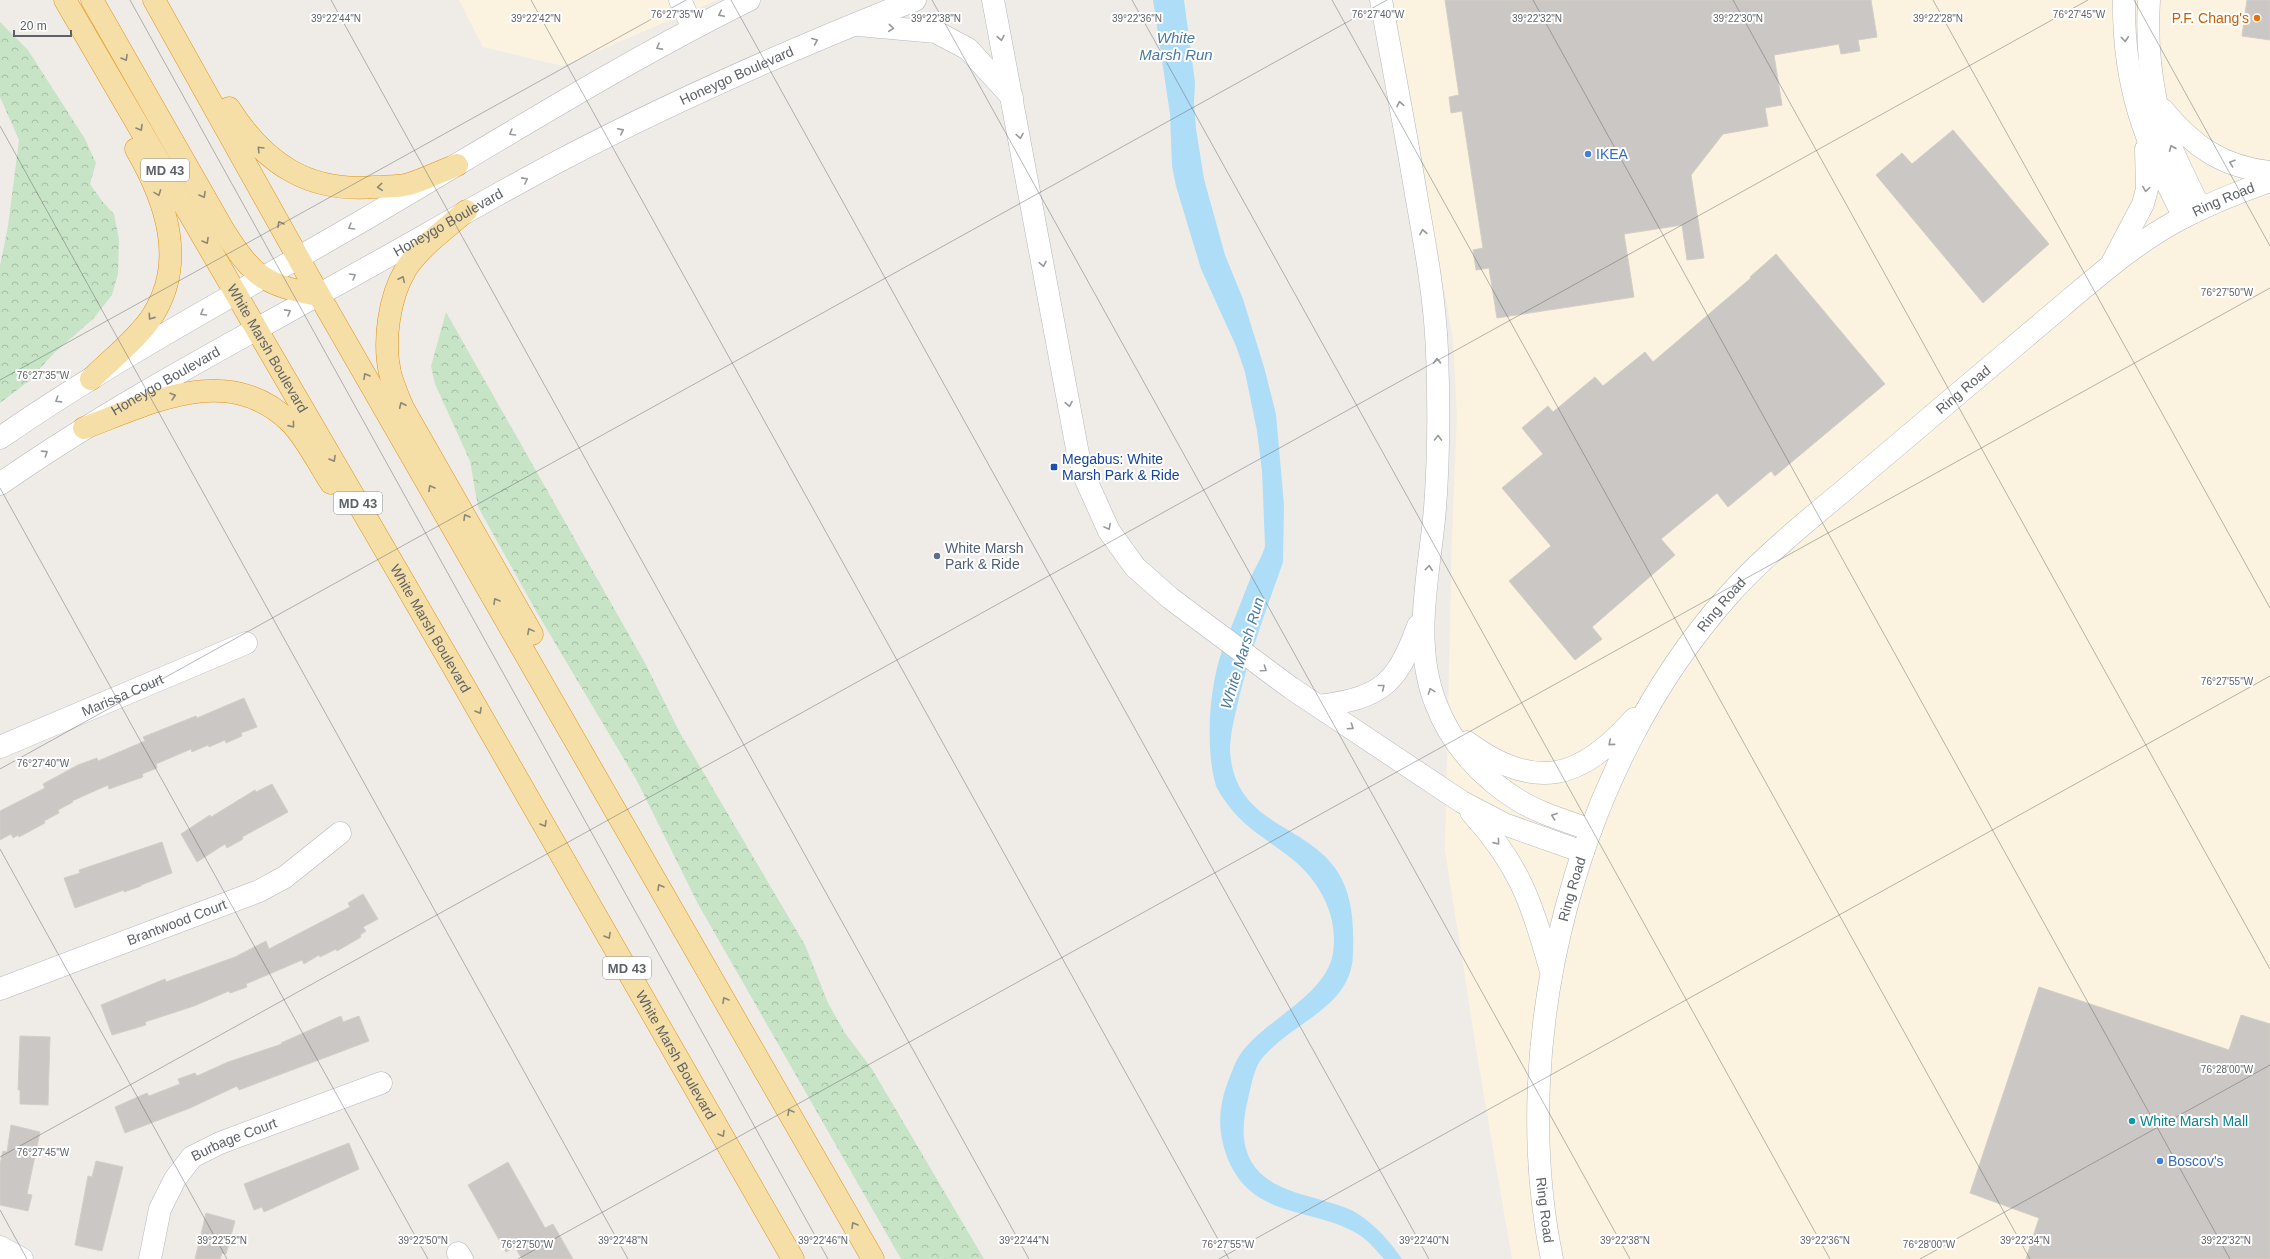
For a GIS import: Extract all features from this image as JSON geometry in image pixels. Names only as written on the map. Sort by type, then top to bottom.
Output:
[{"type":"highway","points":[[51,0],[155,186],[168,225],[170,243],[171,267],[160,302],[150,319],[136,336],[91,379]]},
{"type":"highway","name":"White Marsh Boulevard","points":[[65,0],[459,677],[793,1259]]},
{"type":"highway","points":[[92,0],[224,231],[245,262],[263,278],[284,289],[319,295]]},
{"type":"highway","points":[[154,0],[319,295],[874,1259]]},
{"type":"highway","points":[[163,0],[194,48],[241,127],[262,151],[297,175],[328,185],[370,188],[408,184],[457,165]]},
{"type":"highway","points":[[466,211],[423,249],[406,269],[397,289],[390,316],[387,352],[390,373],[403,408],[517,607],[619,796],[641,853]]},
{"type":"highway","points":[[84,428],[169,397],[191,391],[210,390],[248,396],[275,409],[292,423],[459,677]]},
{"type":"street","points":[[680,0],[693,28]]},
{"type":"street","points":[[0,438],[91,379],[263,278],[693,28],[749,0]]},
{"type":"street","points":[[852,25],[879,0]]},
{"type":"street","name":"Honeygo Boulevard","points":[[0,484],[84,428],[466,211],[562,160],[718,84],[852,25],[915,0]]},
{"type":"street","points":[[993,0],[1078,454],[1086,480],[1109,531],[1135,566],[1158,588],[1291,688],[1462,802],[1504,824],[1583,852]]},
{"type":"street","points":[[1381,0],[1429,266],[1435,317],[1438,400],[1437,480],[1425,606],[1423,650],[1429,685],[1446,727],[1462,750],[1479,769],[1519,801],[1539,811],[1591,830]]},
{"type":"street","points":[[2124,0],[2124,24],[2128,70],[2132,92],[2146,136],[2159,168],[2192,213]]},
{"type":"street","points":[[2149,0],[2149,47],[2156,102],[2192,213]]},
{"type":"street","points":[[852,25],[936,32],[946,36],[968,49],[1012,98]]},
{"type":"street","points":[[2156,102],[2180,131],[2201,149],[2225,161],[2252,170],[2270,172]]},
{"type":"street","points":[[2111,266],[2143,204],[2148,173],[2146,136]]},
{"type":"street","name":"Ring Road","points":[[1552,1259],[1542,1186],[1539,1130],[1540,1065],[1551,972],[1569,894],[1591,830],[1633,737],[1656,694],[1703,626],[1728,596],[1784,542],[2111,266],[2192,213],[2270,181]]},
{"type":"street","points":[[1319,706],[1367,696],[1381,688],[1400,668],[1408,654],[1425,606]]},
{"type":"street","name":"Marissa Court","points":[[0,747],[246,643]]},
{"type":"street","points":[[1446,727],[1489,758],[1510,768],[1544,773],[1565,770],[1598,753],[1615,740],[1656,694]]},
{"type":"street","points":[[1462,802],[1501,846],[1517,872],[1528,895],[1551,972]]},
{"type":"street","name":"Brantwood Court","points":[[0,989],[259,890],[285,877],[340,833]]},
{"type":"street","name":"Burbage Court","points":[[150,1259],[160,1209],[175,1180],[192,1157],[220,1142],[382,1083]]},
{"type":"street","points":[[0,1247],[22,1259]]},
{"type":"shaded area","points":[[459,0],[717,0],[563,66],[483,47]]},
{"type":"shaded area","name":"White Marsh Mall","points":[[1393,0],[2270,0],[2270,1259],[1512,1259],[1478,1060],[1445,850],[1452,536],[1457,416],[1453,339]]},
{"type":"green space","points":[[0,22],[28,50],[85,139],[96,163],[90,184],[102,201],[114,214],[119,239],[118,274],[112,295],[94,318],[53,354],[29,381],[0,403],[0,266],[8,226],[19,140],[0,97]]},
{"type":"green space","points":[[446,312],[645,663],[679,731],[805,945],[828,1003],[845,1033],[872,1069],[984,1259],[901,1259],[698,904],[637,781],[536,611],[478,507],[470,461],[435,384],[431,366]]},
{"type":"water","name":"White Marsh Run","points":[[1153,0],[1184,0],[1195,82],[1194,103],[1196,129],[1204,179],[1225,255],[1243,299],[1264,367],[1276,414],[1284,505],[1283,562],[1251,654],[1240,692],[1231,736],[1230,751],[1235,775],[1244,794],[1257,808],[1321,853],[1335,868],[1346,888],[1351,910],[1353,932],[1353,954],[1350,971],[1344,985],[1335,998],[1272,1048],[1263,1057],[1258,1065],[1252,1080],[1245,1112],[1245,1146],[1254,1166],[1264,1177],[1291,1191],[1337,1205],[1358,1214],[1380,1232],[1402,1259],[1384,1259],[1362,1236],[1341,1225],[1287,1210],[1270,1203],[1255,1194],[1241,1182],[1230,1164],[1221,1134],[1220,1114],[1224,1094],[1242,1052],[1268,1026],[1309,993],[1320,980],[1329,967],[1333,953],[1334,939],[1333,924],[1329,911],[1317,886],[1298,864],[1263,838],[1234,813],[1217,789],[1213,771],[1210,754],[1210,718],[1214,682],[1222,651],[1250,579],[1265,546],[1262,471],[1257,431],[1245,372],[1236,346],[1201,269],[1176,186],[1172,166],[1170,114]]},
{"type":"building","name":"IKEA","points":[[1445,0],[1871,0],[1877,37],[1858,40],[1860,51],[1841,54],[1839,44],[1774,55],[1782,105],[1765,108],[1768,126],[1723,134],[1691,175],[1704,258],[1687,260],[1682,225],[1624,234],[1634,297],[1497,318],[1489,268],[1476,270],[1473,250],[1483,248],[1462,111],[1451,113],[1449,97],[1459,95]]},
{"type":"building","name":"P.F. Chang's","points":[[2247,0],[2270,0],[2270,40],[2242,36]]},
{"type":"building","points":[[1953,130],[2049,244],[1983,303],[1876,175],[1902,153],[1912,164]]},
{"type":"building","points":[[1776,254],[1885,384],[1775,476],[1771,471],[1728,507],[1717,493],[1661,539],[1675,555],[1592,627],[1602,639],[1575,660],[1509,581],[1551,546],[1502,488],[1543,454],[1522,428],[1548,406],[1553,412],[1595,377],[1603,386],[1645,352],[1653,362],[1751,278],[1750,277]]},
{"type":"building","points":[[244,698],[257,727],[241,733],[242,736],[226,743],[225,740],[209,747],[208,745],[192,752],[191,749],[156,764],[157,768],[142,774],[143,777],[109,789],[108,785],[72,801],[73,802],[58,810],[59,813],[44,821],[45,823],[19,837],[18,835],[13,838],[11,834],[0,840],[0,811],[45,788],[43,784],[78,765],[97,758],[98,761],[145,741],[143,737],[196,716],[197,718]]},
{"type":"building","points":[[272,784],[288,812],[242,837],[243,839],[227,848],[225,844],[197,862],[181,834],[210,815],[211,817],[255,790],[256,792]]},
{"type":"building","points":[[162,842],[172,873],[141,886],[124,892],[124,890],[75,908],[64,878],[80,873],[79,870]]},
{"type":"building","points":[[363,894],[378,919],[363,927],[366,931],[360,935],[361,937],[337,951],[336,949],[320,957],[319,955],[304,964],[302,960],[246,984],[247,987],[230,993],[229,991],[194,1006],[145,1022],[146,1025],[112,1035],[101,1005],[165,979],[166,982],[235,957],[266,941],[269,949],[350,907],[348,903]]},
{"type":"building","name":"White Marsh Mall","points":[[2039,987],[2229,1050],[2241,1015],[2270,1024],[2270,1259],[2026,1259],[2039,1218],[1970,1193]]},
{"type":"building","points":[[341,1016],[343,1022],[359,1016],[369,1041],[239,1090],[237,1086],[190,1108],[125,1133],[115,1107],[147,1093],[149,1096],[180,1084],[178,1079],[195,1073],[197,1076],[228,1062],[282,1044],[281,1043]]},
{"type":"building","points":[[20,1036],[50,1037],[48,1105],[20,1104],[20,1090],[18,1090]]},
{"type":"building","points":[[11,1125],[40,1132],[27,1194],[32,1195],[28,1211],[0,1205],[0,1164],[3,1151],[7,1152]]},
{"type":"building","points":[[349,1143],[359,1169],[264,1212],[262,1207],[254,1210],[244,1184]]},
{"type":"building","points":[[96,1161],[123,1167],[102,1251],[75,1245],[88,1176],[92,1177]]},
{"type":"building","points":[[508,1162],[545,1228],[553,1224],[573,1259],[522,1259],[515,1247],[506,1252],[468,1185]]},
{"type":"building","points":[[206,1213],[235,1221],[226,1254],[222,1253],[220,1259],[195,1259]]},
{"type":"place","name":"P.F. Chang's","points":[[2257,18]]},
{"type":"place","name":"IKEA","points":[[1588,154]]},
{"type":"place","name":"Megabus: White Marsh Park & Ride","points":[[1054,467]]},
{"type":"place","name":"White Marsh Park & Ride","points":[[937,556]]},
{"type":"place","name":"White Marsh Mall","points":[[2132,1121]]},
{"type":"place","name":"Boscov's","points":[[2160,1161]]}]
